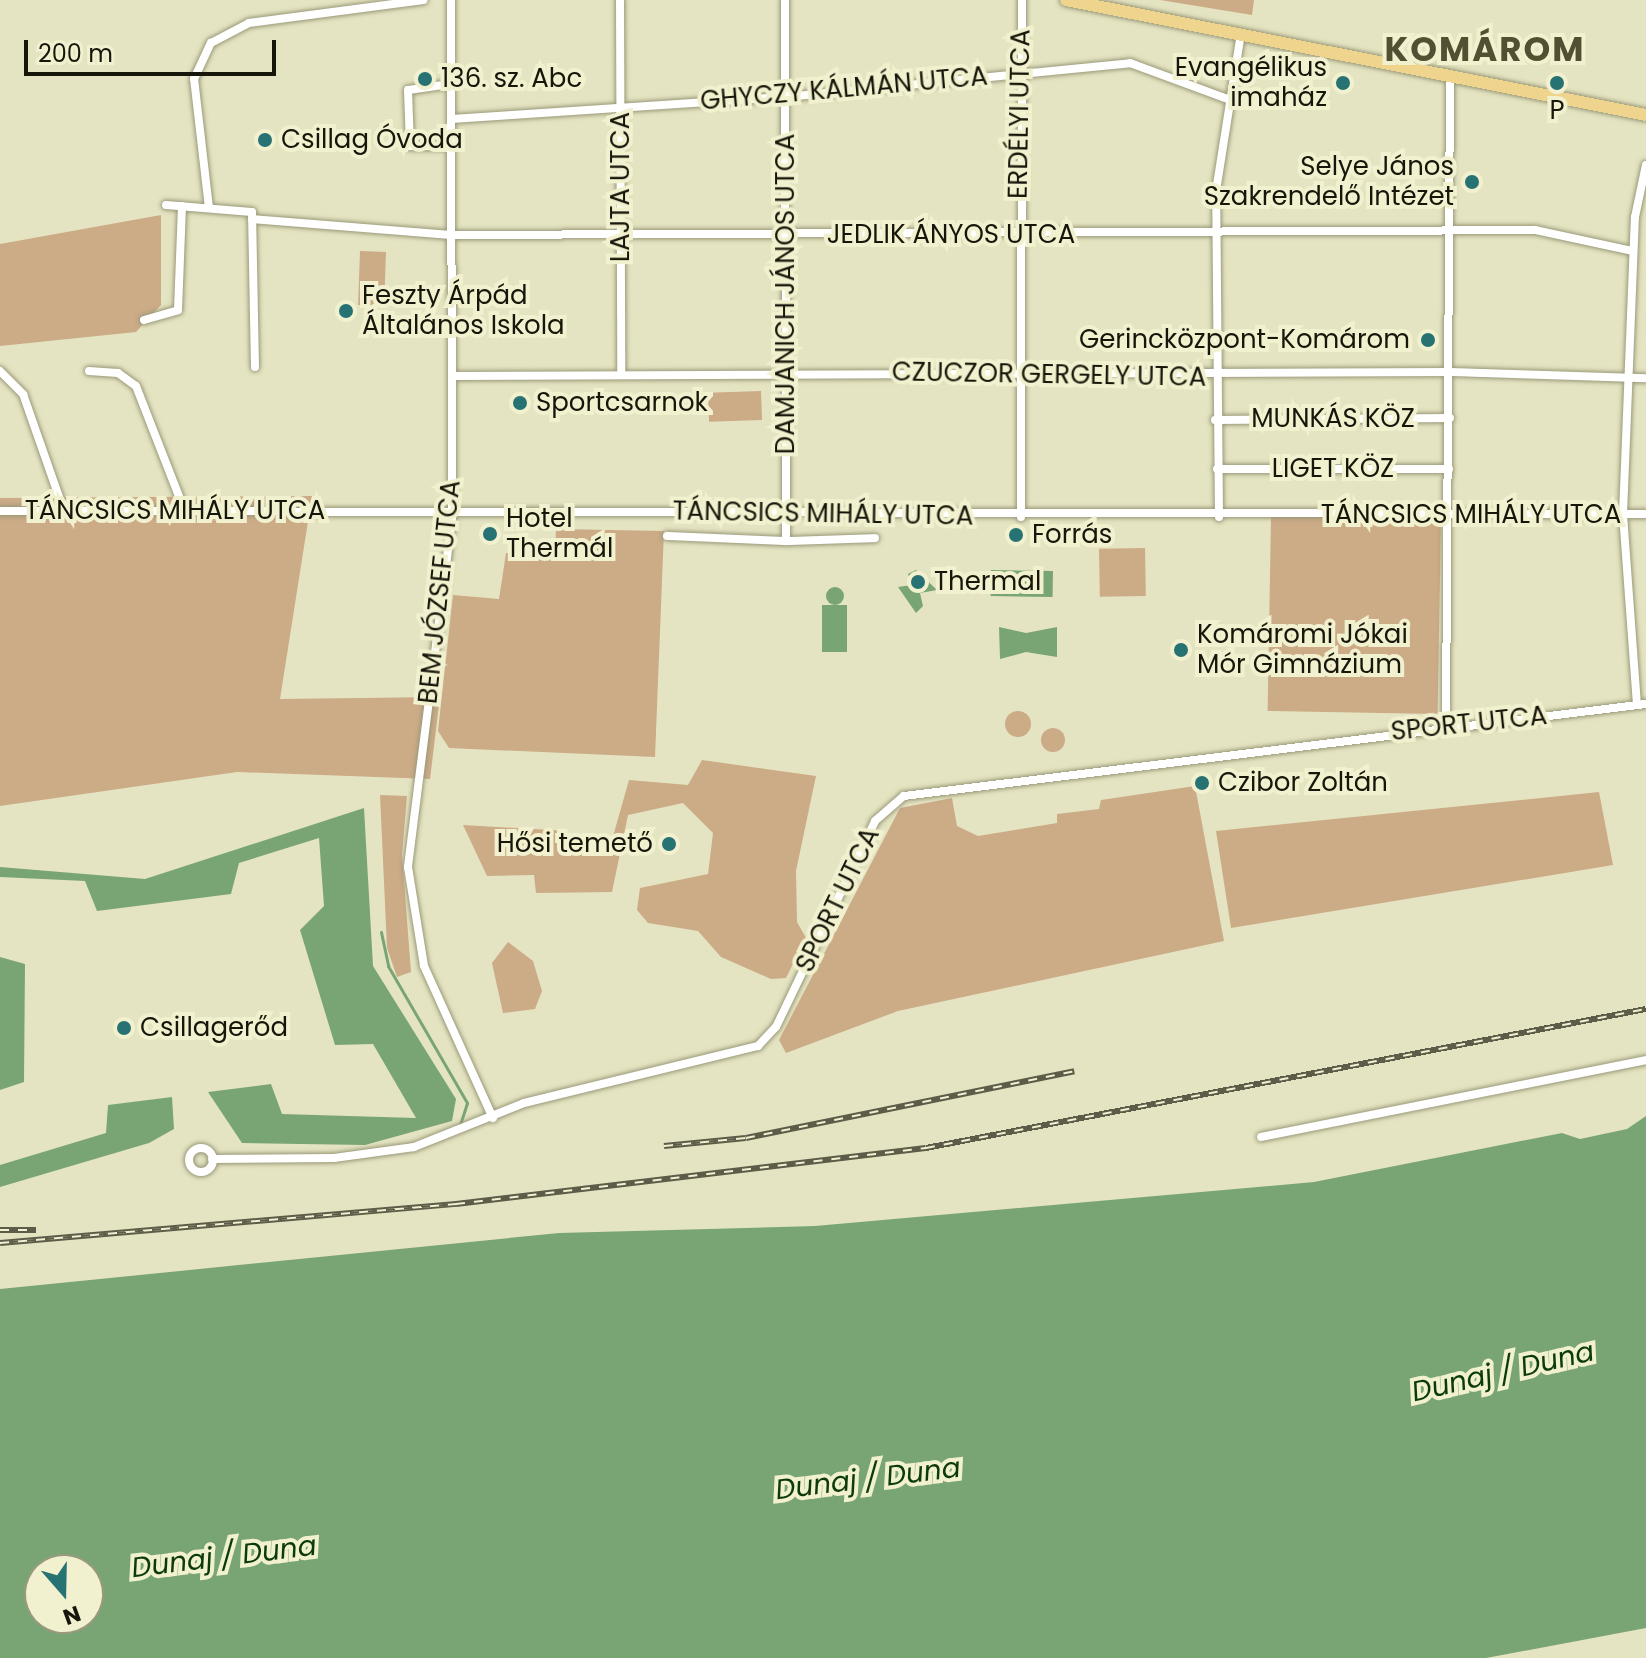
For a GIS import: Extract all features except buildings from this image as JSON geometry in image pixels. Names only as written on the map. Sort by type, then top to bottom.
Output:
[{"type":"main road","points":[[1066,0],[1646,115]]},
{"type":"street","points":[[166,205],[209,208],[194,79],[211,43],[249,23],[423,0]]},
{"type":"street","name":"BEM JÓZSEF UTCA","points":[[451,0],[452,512],[409,882],[428,979],[493,1118]]},
{"type":"street","name":"LAJTA UTCA","points":[[620,0],[621,374]]},
{"type":"street","name":"DAMJANICH JÁNOS UTCA","points":[[785,0],[786,541]]},
{"type":"street","name":"ERDÉLYI UTCA","points":[[1021,517],[1019,235],[1022,0]]},
{"type":"street","points":[[1219,517],[1215,420],[1215,236],[1241,33]]},
{"type":"street","name":"GHYCZY KÁLMÁN UTCA","points":[[452,119],[621,105],[786,97],[1130,63],[1230,100]]},
{"type":"street","points":[[1446,727],[1450,76]]},
{"type":"street","points":[[450,84],[408,90],[410,146],[452,146]]},
{"type":"street","points":[[1642,704],[1623,514],[1635,217],[1645,170]]},
{"type":"street","points":[[144,320],[178,310],[182,206]]},
{"type":"street","name":"JEDLIK ÁNYOS UTCA","points":[[209,208],[252,212],[252,219],[453,235],[1215,236],[1535,230],[1633,251]]},
{"type":"street","points":[[1635,217],[1646,219]]},
{"type":"street","points":[[252,219],[255,367]]},
{"type":"street","points":[[0,371],[23,394],[64,511]]},
{"type":"street","points":[[89,371],[118,373],[136,386],[185,512]]},
{"type":"street","name":"CZUCZOR GERGELY UTCA","points":[[452,376],[786,373],[1216,377],[1450,372],[1646,378]]},
{"type":"street","name":"MUNKÁS KÖZ","points":[[1215,420],[1450,418]]},
{"type":"street","name":"LIGET KÖZ","points":[[1217,469],[1449,469]]},
{"type":"street","name":"TÁNCSICS MIHÁLY UTCA","points":[[0,511],[786,513],[1021,517],[1448,512],[1646,514]]},
{"type":"street","points":[[667,536],[786,541],[875,538]]},
{"type":"street","name":"SPORT UTCA","points":[[212,1159],[360,1156],[414,1147],[548,1096],[758,1046],[776,1027],[875,821],[895,800],[1642,704]]},
{"type":"street","points":[[1261,1137],[1646,1060]]},
{"type":"shaded area","points":[[1160,0],[1254,0],[1252,15]]},
{"type":"shaded area","points":[[161,215],[161,305],[136,332],[0,346],[0,244]]},
{"type":"shaded area","points":[[360,251],[386,252],[384,306],[358,305]]},
{"type":"shaded area","points":[[761,391],[762,420],[709,422],[708,393]]},
{"type":"shaded area","points":[[312,496],[280,699],[440,697],[430,779],[237,772],[0,806],[0,498]]},
{"type":"shaded area","points":[[1271,516],[1441,519],[1438,714],[1268,711]]},
{"type":"shaded area","points":[[556,529],[664,531],[655,757],[449,748],[438,731],[453,595],[499,599],[506,553],[555,551]]},
{"type":"shaded area","points":[[1145,548],[1146,596],[1100,597],[1099,549]]},
{"type":"shaded area","points":[[1018,711],[1028,714],[1031,724],[1028,734],[1018,737],[1008,734],[1005,724],[1008,714]]},
{"type":"shaded area","points":[[1053,728],[1062,731],[1065,740],[1062,749],[1053,752],[1044,749],[1041,740],[1044,731]]},
{"type":"shaded area","points":[[702,760],[816,776],[796,871],[797,922],[806,938],[786,978],[771,979],[721,957],[698,931],[648,923],[637,910],[640,888],[708,874],[713,833],[683,803],[628,815],[612,892],[536,893],[534,875],[487,876],[463,825],[567,831],[567,854],[608,854],[629,780],[688,785]]},
{"type":"shaded area","points":[[1195,786],[1224,941],[898,1011],[786,1053],[779,1040],[900,808],[952,798],[957,826],[978,836],[1057,823],[1057,814],[1099,809],[1101,800]]},
{"type":"shaded area","points":[[1599,792],[1613,865],[1231,928],[1216,831]]},
{"type":"shaded area","points":[[380,795],[407,796],[402,855],[411,972],[397,977],[387,948]]},
{"type":"shaded area","points":[[508,942],[533,961],[542,991],[535,1009],[503,1013],[492,963]]},
{"type":"water","name":"Thermal","points":[[916,570],[937,590],[920,593],[923,606],[916,613],[898,587],[912,585],[908,574]]},
{"type":"water","points":[[991,570],[1053,571],[1053,597],[991,596]]},
{"type":"water","points":[[835,587],[844,596],[835,605],[826,596]]},
{"type":"water","points":[[822,605],[847,605],[847,652],[822,652]]},
{"type":"water","points":[[999,627],[1026,633],[1057,627],[1057,657],[1026,652],[1000,659]]},
{"type":"water","points":[[364,808],[373,966],[456,1099],[452,1121],[365,1145],[242,1143],[208,1092],[271,1084],[282,1114],[416,1118],[373,1044],[335,1045],[300,930],[324,906],[319,838],[239,863],[231,894],[97,911],[85,881],[0,877],[0,867],[145,879]]},
{"type":"water","points":[[0,957],[25,964],[24,1082],[0,1090]]},
{"type":"water","points":[[172,1097],[174,1129],[149,1143],[0,1187],[0,1165],[106,1133],[108,1105]]},
{"type":"water","name":"Dunaj / Duna","points":[[1646,1116],[1646,1628],[1486,1658],[0,1658],[0,1289],[559,1233],[815,1226],[1314,1182],[1562,1133],[1580,1139],[1627,1129]]},
{"type":"waterway","points":[[381,932],[388,966],[467,1103],[460,1125]]},
{"type":"railway","points":[[0,1243],[456,1204],[926,1148],[1646,1009]]},
{"type":"railway","points":[[664,1146],[746,1138],[1074,1071]]},
{"type":"railway","points":[[0,1230],[36,1230]]},
{"type":"place","name":"136. sz. Abc","points":[[425,79]]},
{"type":"place","name":"Evangélikus imaház","points":[[1343,83]]},
{"type":"place","name":"P","points":[[1557,83]]},
{"type":"place","name":"Csillag Óvoda","points":[[265,140]]},
{"type":"place","name":"Selye János Szakrendelő Intézet","points":[[1472,182]]},
{"type":"place","name":"Feszty Árpád Általános Iskola","points":[[346,311]]},
{"type":"place","name":"Gerincközpont-Komárom","points":[[1428,340]]},
{"type":"place","name":"Sportcsarnok","points":[[520,403]]},
{"type":"place","name":"Hotel Thermál","points":[[490,534]]},
{"type":"place","name":"Forrás","points":[[1016,535]]},
{"type":"place","name":"Thermal","points":[[918,582]]},
{"type":"place","name":"Komáromi Jókai Mór Gimnázium","points":[[1181,650]]},
{"type":"place","name":"Czibor Zoltán","points":[[1202,783]]},
{"type":"place","name":"Hősi temető","points":[[669,844]]},
{"type":"place","name":"Csillagerőd","points":[[124,1028]]},
{"type":"district","name":"KOMÁROM","points":[[1485,50]]}]
